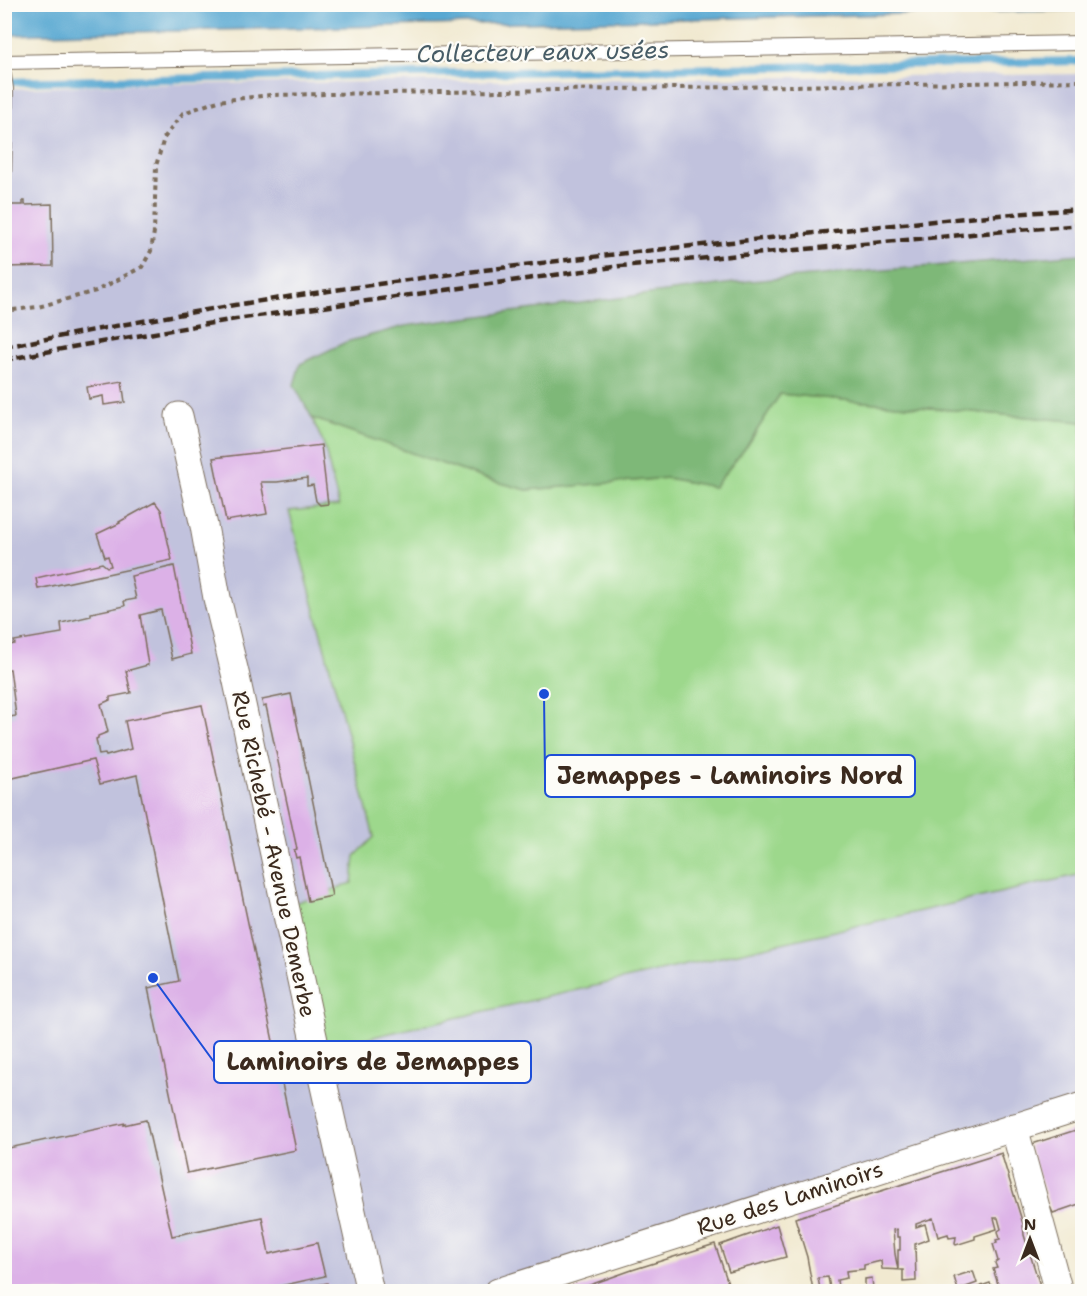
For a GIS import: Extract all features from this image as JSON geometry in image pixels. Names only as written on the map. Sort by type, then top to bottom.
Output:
[{"type":"street","name":"Rue Richebé - Avenue Demerbe","points":[[179,416],[370,1292]]},
{"type":"street","name":"Rue des Laminoirs","points":[[498,1292],[1083,1106]]},
{"type":"street","points":[[1014,1127],[1059,1292]]},
{"type":"lane","points":[[4,62],[1083,43]]},
{"type":"lane","points":[[4,75],[6,89],[4,181]]},
{"type":"path","points":[[4,311],[38,307],[96,291],[142,267],[151,251],[154,232],[156,166],[164,138],[183,113],[218,101],[270,95],[1083,81]]},
{"type":"shaded area","points":[[1082,74],[1082,1106],[498,1291],[5,1291],[4,89],[99,85]]},
{"type":"green space","points":[[1082,254],[1082,422],[780,394],[747,446],[714,487],[667,478],[527,490],[483,478],[312,418],[294,385],[300,364],[346,342],[405,326],[749,281]]},
{"type":"green space","points":[[780,394],[1082,422],[1082,874],[316,1050],[286,906],[352,883],[355,856],[374,837],[289,511],[339,506],[324,445],[312,418],[483,478],[527,490],[667,478],[714,487],[747,446]]},
{"type":"water","points":[[5,4],[1082,4],[1082,10],[4,35]]},
{"type":"building","points":[[5,198],[7,198],[8,205],[23,205],[23,201],[25,205],[52,204],[53,266],[4,267]]},
{"type":"building","points":[[122,381],[125,402],[104,405],[103,396],[89,399],[87,387]]},
{"type":"building","points":[[321,445],[328,504],[320,505],[316,501],[313,485],[307,486],[307,478],[261,482],[267,514],[226,521],[213,458]]},
{"type":"building","points":[[155,502],[161,510],[172,560],[38,589],[36,578],[102,563],[107,567],[111,566],[108,556],[105,557],[97,534]]},
{"type":"building","points":[[174,566],[191,654],[172,659],[161,610],[140,615],[148,665],[126,671],[131,693],[110,697],[110,700],[101,704],[108,732],[96,739],[99,755],[105,754],[106,756],[131,749],[125,721],[202,705],[296,1150],[187,1173],[148,988],[179,981],[137,775],[100,784],[93,760],[4,780],[4,718],[16,716],[10,669],[4,669],[4,646],[15,644],[14,641],[62,633],[61,623],[91,616],[91,613],[125,606],[124,601],[136,599],[131,576]]},
{"type":"building","points":[[291,694],[332,896],[308,901],[299,857],[296,858],[294,850],[297,849],[266,706],[263,707],[262,700]]},
{"type":"building","points":[[146,1120],[172,1236],[262,1217],[269,1254],[317,1243],[325,1276],[276,1287],[278,1292],[4,1292],[4,1149]]},
{"type":"building","points":[[1082,1128],[1082,1203],[1053,1213],[1029,1145]]},
{"type":"building","points":[[1002,1153],[1042,1292],[964,1292],[990,1283],[992,1287],[998,1284],[993,1269],[997,1268],[995,1263],[998,1261],[993,1244],[1000,1239],[998,1231],[1001,1229],[998,1218],[994,1218],[997,1229],[956,1245],[956,1237],[949,1238],[948,1234],[938,1237],[933,1218],[916,1224],[916,1227],[925,1224],[929,1239],[915,1244],[916,1281],[903,1282],[903,1270],[898,1270],[882,1269],[881,1261],[864,1265],[864,1269],[846,1271],[847,1278],[837,1280],[838,1287],[830,1288],[828,1277],[818,1278],[820,1289],[813,1290],[807,1257],[795,1218]],"holes":[[[896,1229],[897,1237],[900,1237],[898,1270],[893,1230]]]},
{"type":"building","points":[[777,1225],[786,1257],[729,1272],[720,1245]]},
{"type":"building","points":[[715,1244],[731,1292],[570,1292],[632,1270]]},
{"type":"building","points":[[973,1271],[977,1283],[958,1290],[954,1277]]},
{"type":"building","points":[[872,1278],[873,1289],[865,1289],[865,1279]]},
{"type":"building","points":[[327,1283],[329,1292],[291,1292],[290,1290]]},
{"type":"waterway","name":"Collecteur eaux usées","points":[[4,82],[1082,61]]},
{"type":"railway","points":[[4,347],[152,319],[368,285],[623,254],[875,227],[1082,209]]},
{"type":"railway","points":[[4,360],[236,319],[620,266],[1082,225]]},
{"type":"place","name":"Jemappes - Laminoirs Nord","points":[[544,694]]},
{"type":"place","name":"Laminoirs de Jemappes","points":[[153,978]]}]
